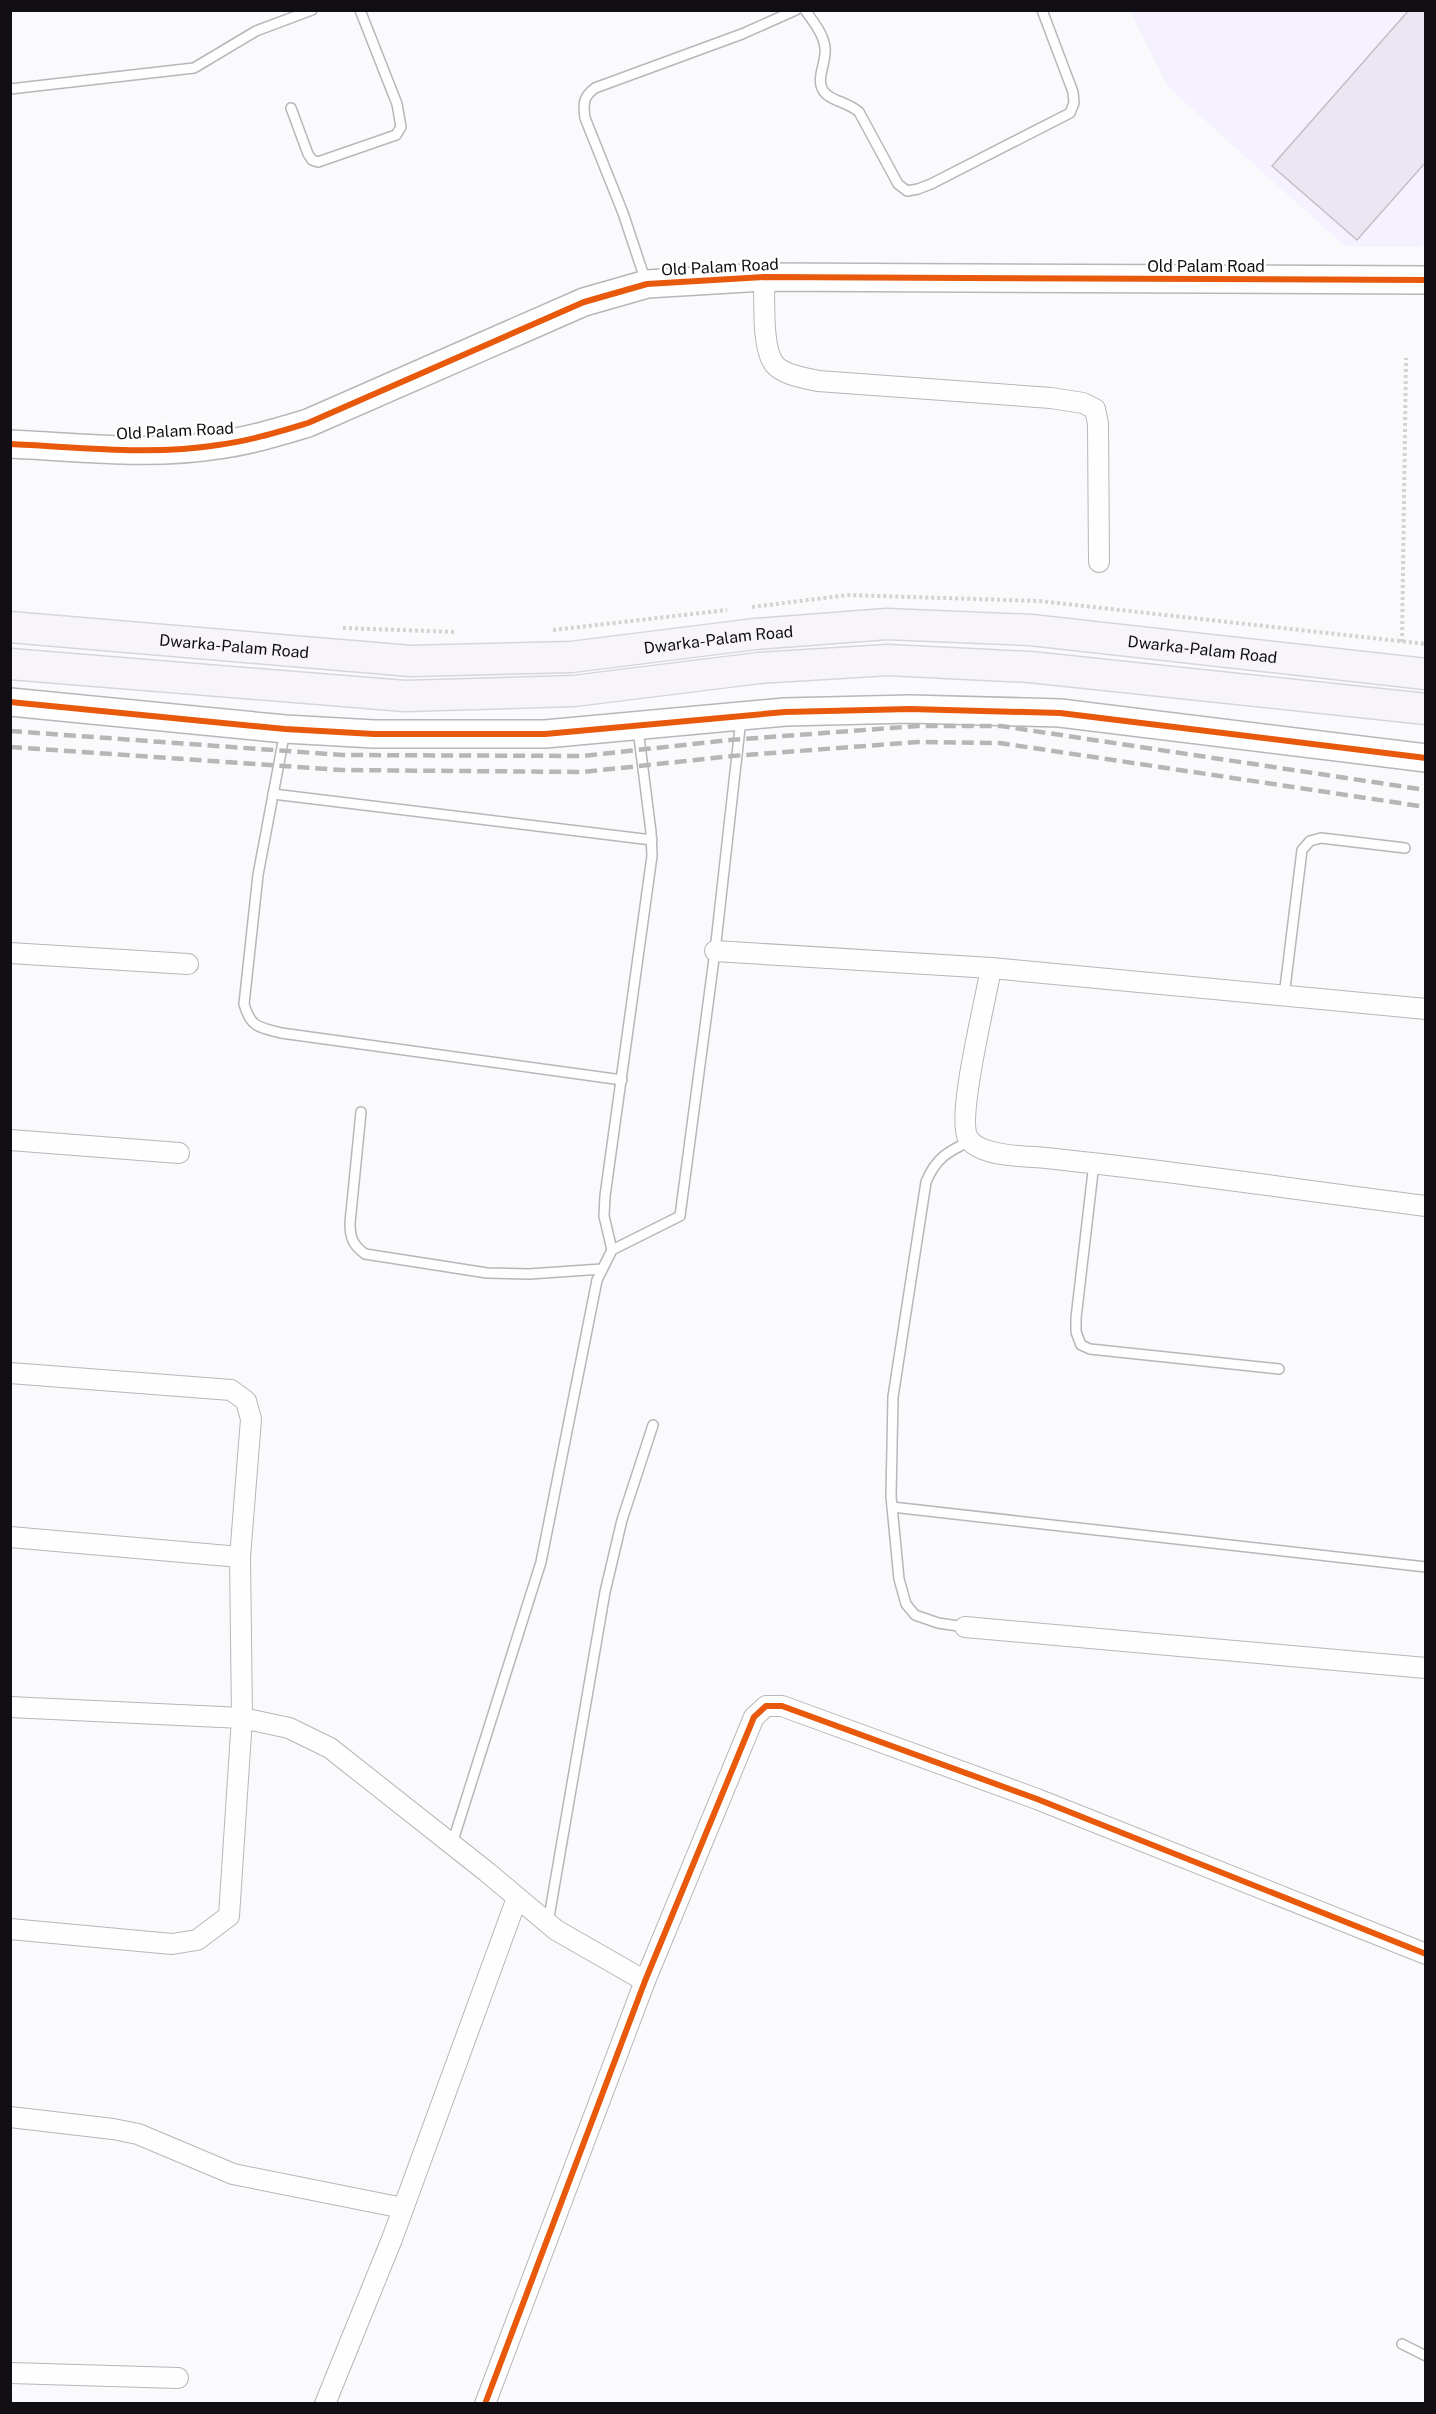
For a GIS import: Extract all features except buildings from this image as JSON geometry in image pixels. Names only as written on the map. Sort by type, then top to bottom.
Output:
[{"type":"main road","name":"Dwarka-Palam Road","points":[[10,627],[411,661],[571,657],[755,634],[887,624],[1031,630],[1425,674]]},
{"type":"main road","name":"Dwarka-Palam Road","points":[[10,664],[405,696],[573,691],[759,668],[888,660],[1030,667],[1425,709]]},
{"type":"street","name":"Old Palam Road","points":[[10,444],[139,450],[216,446],[260,438],[308,423],[584,302],[647,284],[764,277],[1425,280]]},
{"type":"street","points":[[764,277],[766,343],[775,365],[793,375],[818,381],[1051,398],[1083,403],[1095,409],[1098,424],[1099,562]]},
{"type":"street","points":[[10,702],[285,729],[374,734],[545,734],[785,712],[910,709],[1060,712],[1425,758]]},
{"type":"street","points":[[716,951],[991,968],[1425,1009]]},
{"type":"street","points":[[10,953],[188,964]]},
{"type":"street","points":[[991,968],[966,1102],[965,1130],[970,1141],[980,1148],[997,1154],[1094,1163],[1425,1206]]},
{"type":"street","points":[[10,1140],[179,1153]]},
{"type":"street","points":[[10,1373],[231,1390],[246,1401],[251,1419],[240,1557],[242,1718],[229,1916],[197,1940],[172,1944],[10,1929]]},
{"type":"street","points":[[10,1537],[240,1557]]},
{"type":"street","points":[[965,1627],[1425,1668]]},
{"type":"street","points":[[485,2403],[645,1982],[754,1717],[766,1706],[782,1706],[1037,1799],[1425,1954]]},
{"type":"street","points":[[10,1707],[242,1718],[289,1728],[330,1748],[556,1930],[606,1957],[645,1982]]},
{"type":"street","points":[[325,2403],[403,2208],[517,1898]]},
{"type":"street","points":[[10,2117],[138,2134],[233,2174],[403,2208]]},
{"type":"street","points":[[10,2373],[178,2378]]},
{"type":"lane","points":[[10,89],[194,68],[256,31],[312,10]]},
{"type":"lane","points":[[291,108],[308,154],[312,160],[318,162],[396,135],[401,127],[397,104],[360,10]]},
{"type":"lane","points":[[647,284],[585,118],[583,104],[585,95],[595,88],[742,34],[796,10]]},
{"type":"lane","points":[[805,10],[817,26],[825,46],[825,61],[820,76],[822,88],[828,96],[850,104],[859,112],[898,184],[907,191],[931,184],[1070,113],[1074,103],[1073,92],[1042,10]]},
{"type":"lane","points":[[452,1844],[541,1562],[597,1280],[612,1250],[680,1216],[716,951],[742,716]]},
{"type":"lane","points":[[612,1250],[604,1216],[605,1196],[649,884],[652,840],[638,726]]},
{"type":"lane","points":[[285,729],[258,876],[244,1004],[248,1018],[256,1027],[281,1033],[622,1080]]},
{"type":"lane","points":[[273,794],[652,840]]},
{"type":"lane","points":[[1284,996],[1302,850],[1310,841],[1321,838],[1405,848]]},
{"type":"lane","points":[[360,1112],[350,1236],[355,1246],[365,1254],[385,1259],[487,1273],[529,1274],[602,1269]]},
{"type":"lane","points":[[965,1627],[938,1623],[915,1615],[906,1604],[899,1579],[892,1507],[893,1397],[926,1182],[932,1168],[947,1152],[970,1141]]},
{"type":"lane","points":[[1094,1163],[1076,1318],[1076,1332],[1081,1345],[1090,1349],[1280,1369]]},
{"type":"lane","points":[[548,1923],[605,1592],[622,1520],[653,1425]]},
{"type":"lane","points":[[892,1507],[1425,1567]]},
{"type":"lane","points":[[1402,2344],[1425,2356]]},
{"type":"path","points":[[1402,642],[1406,358]]},
{"type":"shaded area","points":[[1130,11],[1425,11],[1425,242],[1421,247],[1345,246],[1168,87]]},
{"type":"railway","points":[[10,731],[342,755],[582,756],[730,740],[918,726],[1001,726],[1426,790]]},
{"type":"railway","points":[[10,747],[341,770],[583,772],[732,756],[918,742],[1000,743],[1426,807]]},
{"type":"cycle path","points":[[10,444],[114,450],[167,450],[218,445],[263,436],[308,423],[584,302],[647,284],[764,277],[1426,280]]},
{"type":"cycle path","points":[[10,702],[285,729],[374,734],[545,734],[785,712],[910,709],[1060,713],[1426,758]]},
{"type":"cycle path","points":[[485,2404],[645,1981],[754,1717],[766,1706],[782,1706],[1037,1799],[1426,1954]]}]
